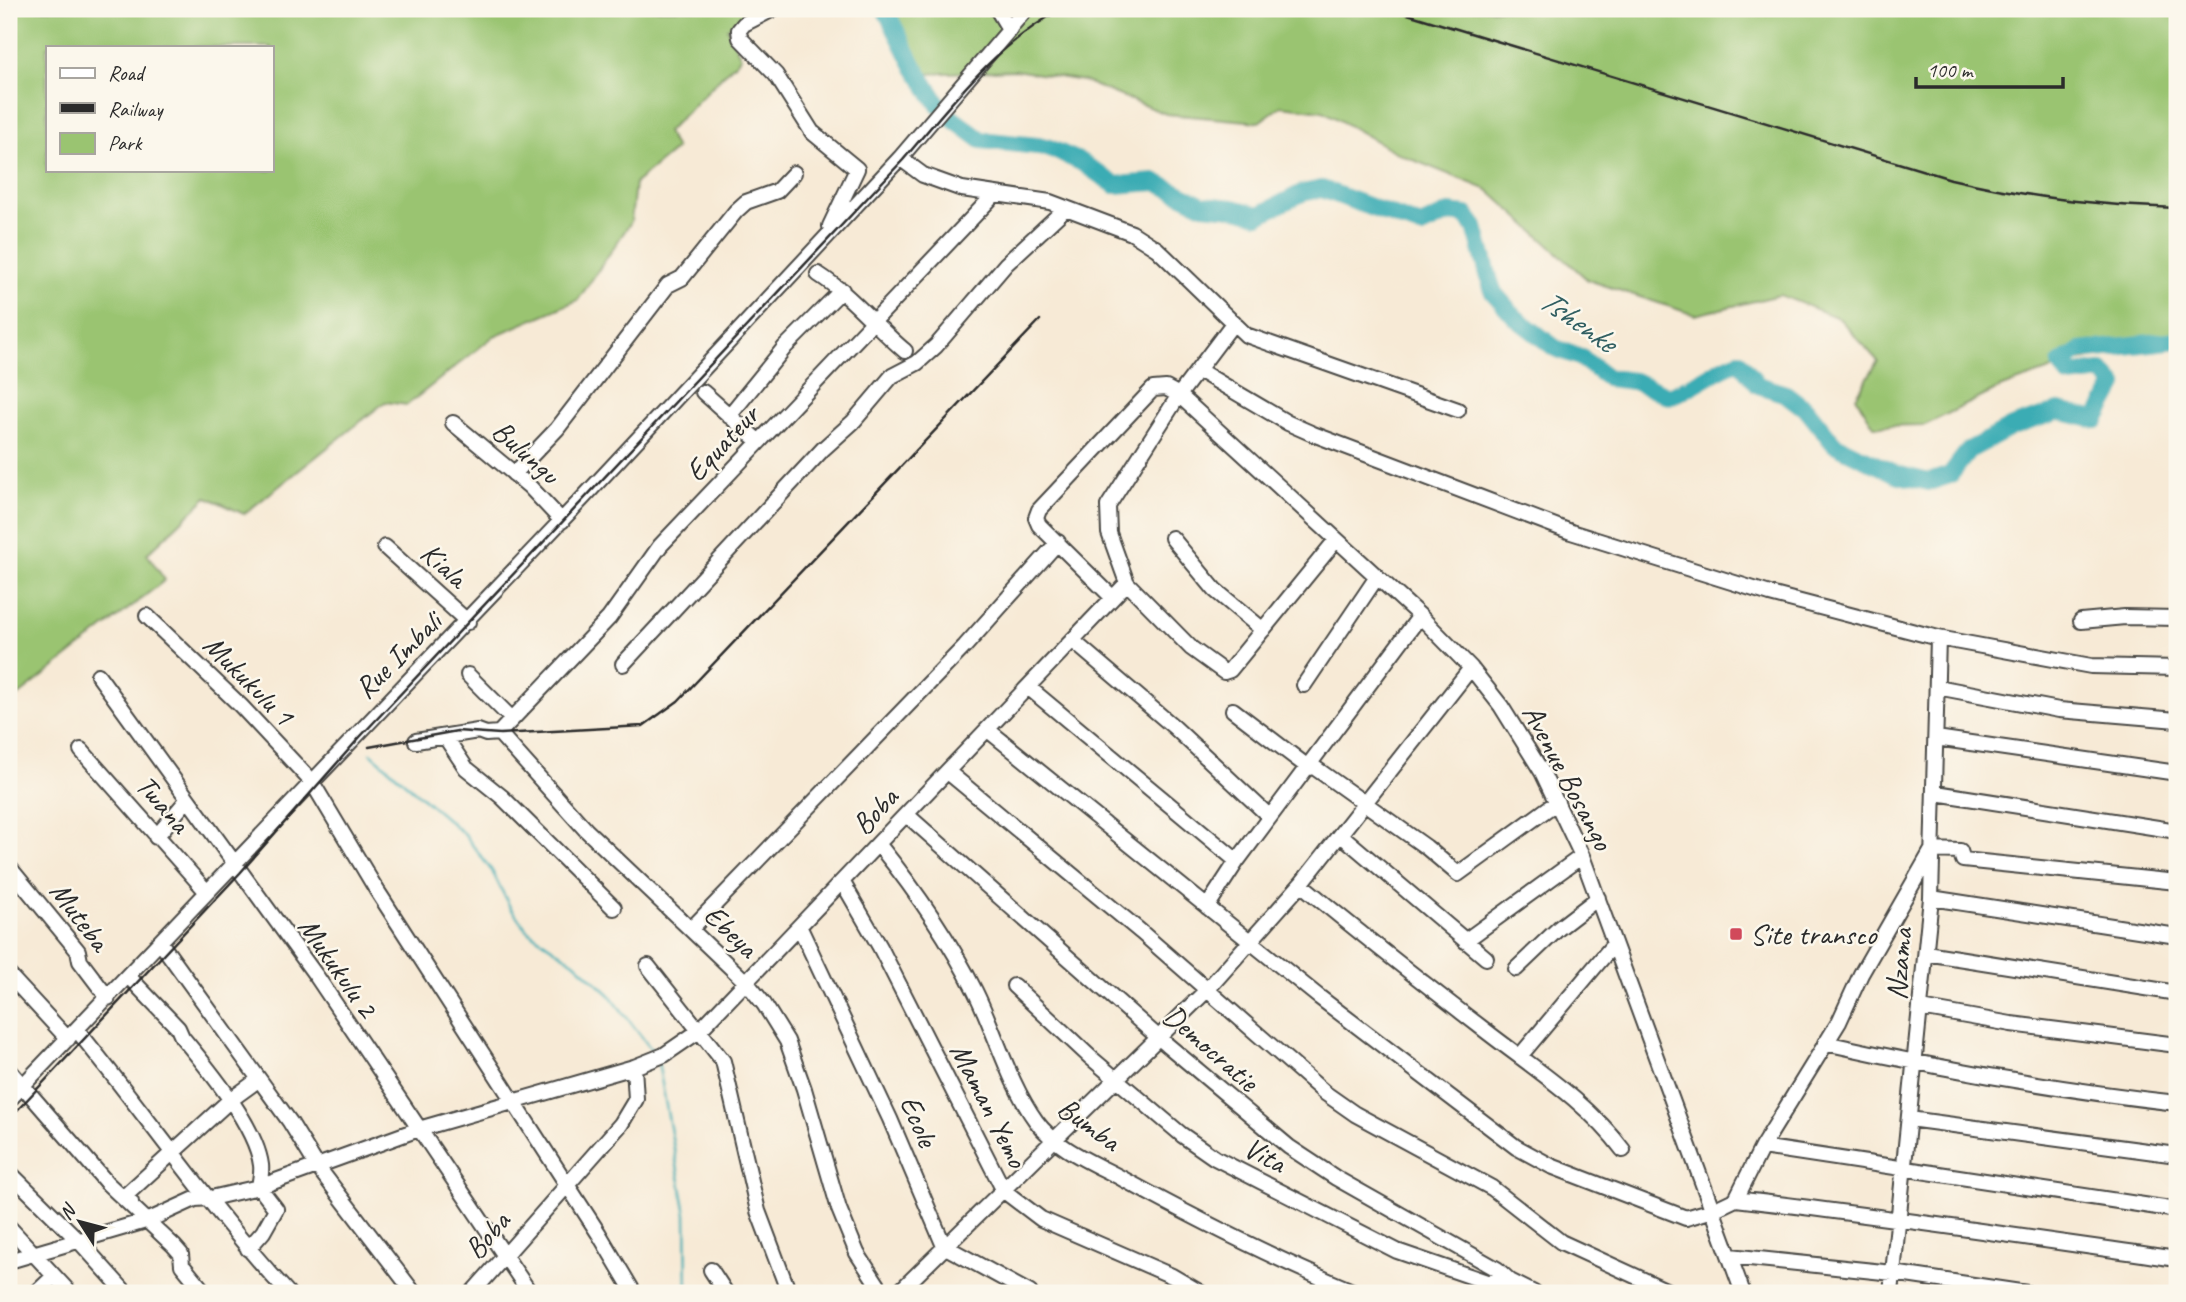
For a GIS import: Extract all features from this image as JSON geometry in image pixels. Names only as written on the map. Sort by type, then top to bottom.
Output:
[{"type":"street","points":[[773,9],[744,24],[739,30],[740,38],[776,75],[812,132],[858,169],[821,243]]},
{"type":"street","points":[[997,9],[1006,27],[1010,29]]},
{"type":"street","name":"Rue Imbali","points":[[9,1101],[356,734],[468,622],[821,243],[900,158],[1026,9]]},
{"type":"street","points":[[900,158],[923,175],[941,183],[993,196],[1050,202],[1132,233],[1157,249],[1246,335],[1458,410]]},
{"type":"street","points":[[514,474],[557,429],[668,285],[682,278],[729,219],[746,202],[776,191],[794,173]]},
{"type":"street","name":"Equateur","points":[[499,733],[609,618],[660,547],[993,196]]},
{"type":"street","points":[[623,664],[823,449],[853,422],[892,376],[917,363],[936,346],[1006,264],[1066,208]]},
{"type":"street","points":[[818,274],[842,290],[872,324],[905,351]]},
{"type":"street","points":[[729,416],[785,347],[842,290]]},
{"type":"street","points":[[1234,323],[1179,395],[1108,506],[1109,533],[1127,583],[1191,648],[1219,670],[1230,670],[1336,540]]},
{"type":"street","points":[[1198,370],[1288,423],[1571,532],[1770,594],[1938,638],[2091,666],[2177,668]]},
{"type":"street","points":[[1112,597],[1039,525],[1036,518],[1040,510],[1153,389],[1166,388],[1179,395]]},
{"type":"street","points":[[703,392],[759,442]]},
{"type":"street","name":"Avenue Bosango","points":[[1179,395],[1420,615],[1471,668],[1501,706],[1558,802],[1583,856],[1743,1293]]},
{"type":"street","name":"Bulungu","points":[[453,423],[514,474],[562,521]]},
{"type":"street","points":[[1172,537],[1215,590],[1264,630]]},
{"type":"street","points":[[691,929],[965,646],[1058,542]]},
{"type":"street","name":"Kiala","points":[[385,547],[468,622]]},
{"type":"street","points":[[1304,685],[1377,577]]},
{"type":"street","name":"Boba","points":[[472,1293],[567,1183],[609,1140],[636,1099],[634,1067],[664,1055],[699,1031],[1127,583]]},
{"type":"street","name":"Mukukulu 1","points":[[147,615],[241,706],[312,782],[376,889],[567,1183],[634,1293]]},
{"type":"street","points":[[1207,907],[1237,861],[1420,615]]},
{"type":"street","points":[[2081,621],[2126,617],[2177,618]]},
{"type":"street","name":"Nzama","points":[[1891,1293],[1931,898],[1936,793],[1938,638]]},
{"type":"street","points":[[1073,640],[1174,727],[1270,817]]},
{"type":"street","points":[[898,1293],[1159,1038],[1251,942],[1341,835],[1471,668]]},
{"type":"street","name":"Mukukulu 2","points":[[98,675],[235,862],[530,1293]]},
{"type":"street","points":[[468,675],[512,719]]},
{"type":"street","points":[[1028,687],[1237,861]]},
{"type":"street","points":[[1937,687],[2059,710],[2177,720]]},
{"type":"street","points":[[1233,710],[1366,803],[1458,874],[1558,802]]},
{"type":"street","points":[[988,730],[1426,1080],[1533,1157],[1686,1218],[1713,1210],[1736,1199],[1898,1218],[1974,1232],[2177,1259]]},
{"type":"street","points":[[416,741],[478,731],[486,734],[499,733]]},
{"type":"street","name":"Ebeya","points":[[499,733],[586,830],[747,983],[787,1041],[839,1209],[858,1252],[883,1293]]},
{"type":"street","points":[[446,738],[466,768],[502,797],[614,908]]},
{"type":"street","points":[[1936,738],[2177,773]]},
{"type":"street","name":"Twana","points":[[81,750],[207,892]]},
{"type":"street","points":[[948,772],[1152,941],[1325,1093],[1355,1114],[1482,1182],[1561,1242],[1672,1293]]},
{"type":"street","points":[[1936,793],[2177,831]]},
{"type":"street","points":[[156,837],[187,800]]},
{"type":"street","name":"Democratie","points":[[907,815],[1159,1038],[1289,1147],[1336,1178],[1497,1269],[1510,1281]]},
{"type":"street","points":[[1341,835],[1486,958]]},
{"type":"street","name":"Bumba","points":[[879,845],[910,884],[948,942],[976,993],[1027,1106],[1036,1121],[1054,1138],[1086,1159],[1256,1248],[1357,1293]]},
{"type":"street","points":[[1736,1199],[1762,1147],[1825,1043],[1932,850],[1960,851],[1963,860],[2177,882]]},
{"type":"street","points":[[1465,940],[1583,856]]},
{"type":"street","name":"Muteba","points":[[9,867],[78,951],[80,961],[107,998]]},
{"type":"street","name":"Maman Yemo","points":[[843,883],[880,947],[947,1085],[1004,1191],[1041,1219],[1172,1276],[1201,1293]]},
{"type":"street","points":[[1301,884],[1366,939],[1520,1056],[1608,1129],[1623,1150]]},
{"type":"street","points":[[1516,969],[1559,928],[1598,898]]},
{"type":"street","points":[[1931,898],[2177,936]]},
{"type":"street","name":"Ecole","points":[[800,928],[890,1119],[944,1246]]},
{"type":"street","points":[[160,942],[290,1122],[317,1166],[414,1293]]},
{"type":"street","points":[[1520,1056],[1614,944]]},
{"type":"street","points":[[1926,953],[2177,993]]},
{"type":"street","points":[[648,967],[723,1061],[758,1211],[789,1293]]},
{"type":"street","points":[[9,975],[72,1034],[174,1150],[248,1249],[288,1293]]},
{"type":"street","points":[[128,976],[178,1028],[253,1139],[261,1165],[260,1187],[276,1209],[263,1232],[248,1249]]},
{"type":"street","name":"Vita","points":[[1014,986],[1063,1034],[1199,1148],[1397,1251],[1433,1266],[1487,1282],[1510,1281],[1534,1293]]},
{"type":"street","points":[[1921,1008],[2011,1024],[2177,1045]]},
{"type":"street","points":[[1825,1043],[1915,1063],[2092,1093],[2177,1103]]},
{"type":"street","points":[[9,1261],[149,1220],[195,1199],[260,1187],[419,1129],[634,1067]]},
{"type":"street","points":[[9,1070],[107,1183],[131,1202],[181,1254],[182,1265],[205,1293]]},
{"type":"street","points":[[131,1202],[126,1195],[141,1185],[174,1150],[229,1101],[258,1080]]},
{"type":"street","points":[[1909,1119],[2177,1155]]},
{"type":"street","points":[[1762,1147],[2177,1210]]},
{"type":"street","points":[[9,1172],[80,1242],[126,1293]]},
{"type":"street","points":[[9,1227],[70,1293]]},
{"type":"street","points":[[944,1246],[1030,1293]]},
{"type":"street","points":[[1730,1256],[1893,1273],[2027,1293]]},
{"type":"street","points":[[711,1270],[726,1293]]},
{"type":"street","points":[[36,1293],[54,1276]]},
{"type":"green space","points":[[9,9],[765,9],[727,28],[741,57],[667,132],[676,149],[635,183],[631,222],[578,300],[494,336],[407,405],[385,402],[244,514],[207,497],[147,554],[165,580],[9,703]]},
{"type":"green space","points":[[890,9],[2177,9],[2177,337],[2070,363],[2002,387],[1925,425],[1874,426],[1856,397],[1878,361],[1839,318],[1780,295],[1695,315],[1588,280],[1488,190],[1401,155],[1323,111],[1281,106],[1259,122],[1166,114],[1083,81],[1015,70],[925,74]]},
{"type":"waterway","name":"Tshenke","points":[[885,9],[915,68],[938,104]]},
{"type":"waterway","name":"Tshenke","points":[[950,117],[981,140],[1047,147],[1081,162],[1115,185],[1156,182],[1203,205],[1233,208],[1259,215],[1302,193],[1322,189],[1421,226],[1449,213],[1466,215],[1475,227],[1493,292],[1516,318],[1555,348],[1580,357],[1608,378],[1634,381],[1669,396],[1739,361],[1758,385],[1786,394],[1807,410],[1834,444],[1896,474],[1929,482],[1950,475],[1969,450],[2012,427],[2059,411],[2096,420],[2115,385],[2102,371],[2069,375],[2060,364],[2080,351],[2177,340]]},
{"type":"waterway","points":[[371,753],[464,834],[492,871],[510,907],[528,931],[574,962],[609,994],[654,1053]]},
{"type":"waterway","points":[[658,1062],[686,1214],[687,1293]]},
{"type":"railway","points":[[9,1119],[240,873],[360,737],[903,160],[957,97],[1016,39],[1062,9]]},
{"type":"railway","points":[[1391,9],[1951,179],[2063,200],[2177,208]]},
{"type":"railway","points":[[369,747],[457,731],[500,734],[643,726],[678,701],[1040,320]]},
{"type":"place","name":"Site transco","points":[[1736,934]]}]
